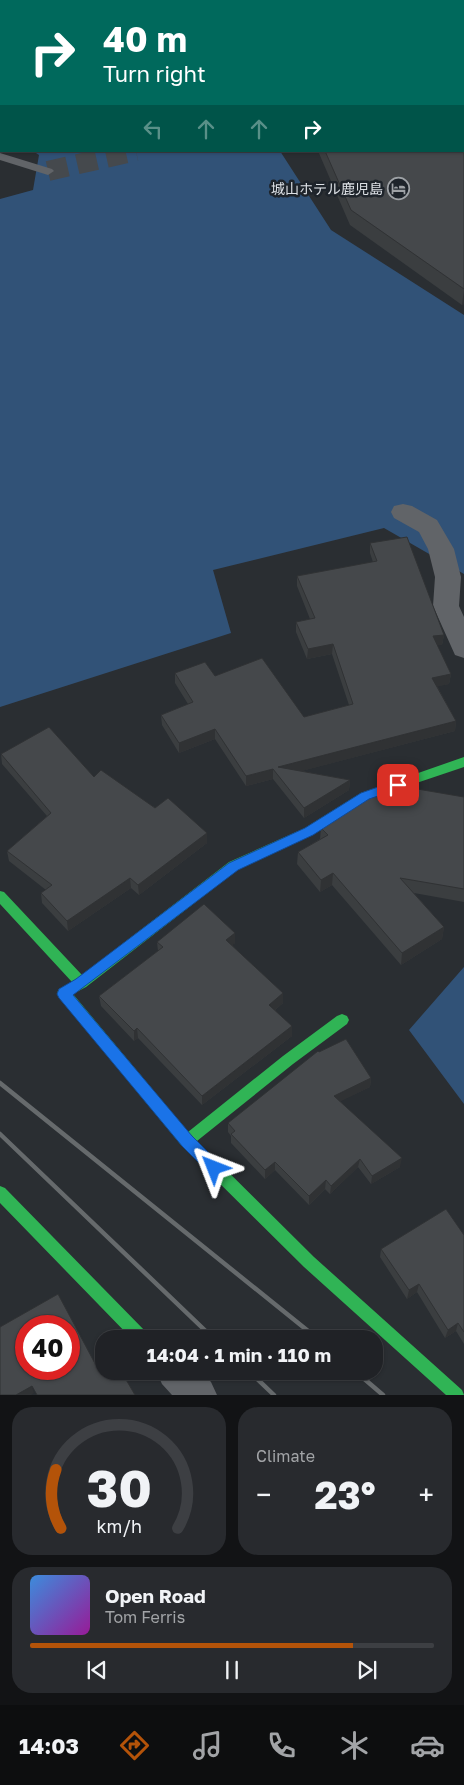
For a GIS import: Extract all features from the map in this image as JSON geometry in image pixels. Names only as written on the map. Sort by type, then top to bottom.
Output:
[{"type":"street","points":[[403,512],[428,526],[441,549],[448,577],[446,606],[464,648]]},
{"type":"street","points":[[457,1395],[309,1262],[187,1141],[64,994],[233,866],[309,832],[365,796],[464,762]]},
{"type":"street","points":[[0,896],[81,983]]},
{"type":"street","points":[[187,1141],[288,1060],[342,1020]]},
{"type":"street","points":[[0,1193],[134,1330]]},
{"type":"street","points":[[184,1380],[198,1395]]},
{"type":"lane","points":[[0,156],[48,171]]},
{"type":"shaded area","points":[[34,152],[281,152],[331,230],[464,315],[464,574],[384,528],[213,570],[231,633],[0,707],[0,199],[33,190],[39,155]]},
{"type":"shaded area","points":[[464,967],[464,1104],[409,1030]]},
{"type":"building","name":"城山ホテル鹿児島","points":[[325,152],[464,152],[464,289],[351,210]]},
{"type":"building","points":[[407,537],[444,635],[433,636],[451,674],[432,678],[456,721],[278,767],[350,780],[304,808],[273,769],[246,776],[215,729],[179,743],[161,715],[193,702],[175,673],[205,662],[215,676],[262,658],[304,717],[353,704],[333,644],[308,649],[296,622],[315,618],[297,576],[377,561],[370,543]]},
{"type":"building","points":[[49,727],[94,777],[101,770],[155,808],[168,798],[207,833],[138,885],[130,878],[67,921],[41,893],[52,885],[7,851],[51,813],[1,754]]},
{"type":"building","points":[[400,786],[464,797],[464,889],[400,878],[444,927],[402,953],[333,873],[321,880],[298,852],[328,835],[321,828],[377,793]]},
{"type":"building","points":[[204,904],[235,933],[226,940],[283,993],[269,1005],[292,1026],[202,1096],[137,1028],[134,1031],[99,996],[163,947],[157,942]]},
{"type":"building","points":[[346,1039],[371,1078],[334,1096],[402,1158],[372,1176],[360,1159],[331,1186],[326,1180],[309,1196],[275,1162],[265,1170],[231,1134],[235,1131],[228,1123],[318,1051]]},
{"type":"building","points":[[446,1209],[464,1235],[464,1332],[458,1323],[448,1330],[419,1284],[409,1290],[381,1249]]},
{"type":"building","points":[[58,1294],[69,1315],[21,1315]]},
{"type":"building","points":[[15,1318],[15,1380],[80,1380],[80,1335],[95,1363],[95,1380],[126,1380],[135,1395],[37,1395],[32,1386],[16,1395],[0,1395],[0,1327]]},
{"type":"tunnel","points":[[48,171],[132,152]]},
{"type":"railway","points":[[0,1083],[307,1330]]},
{"type":"railway","points":[[0,1134],[205,1330]]},
{"type":"railway","points":[[258,1380],[274,1395]]},
{"type":"railway","points":[[366,1380],[383,1395]]},
{"type":"traffic: fast","points":[[81,983],[233,866],[309,831],[365,796],[464,762]]},
{"type":"traffic: fast","points":[[0,896],[81,983],[64,993],[187,1141],[309,1262],[457,1395]]},
{"type":"traffic: fast","points":[[187,1141],[288,1060],[342,1020]]},
{"type":"traffic: fast","points":[[0,1193],[134,1330]]},
{"type":"place","name":"城山ホテル鹿児島","points":[[399,188]]},
{"type":"route","points":[[214,1168],[187,1141],[64,994],[233,866],[309,832],[365,796],[398,785]]}]
